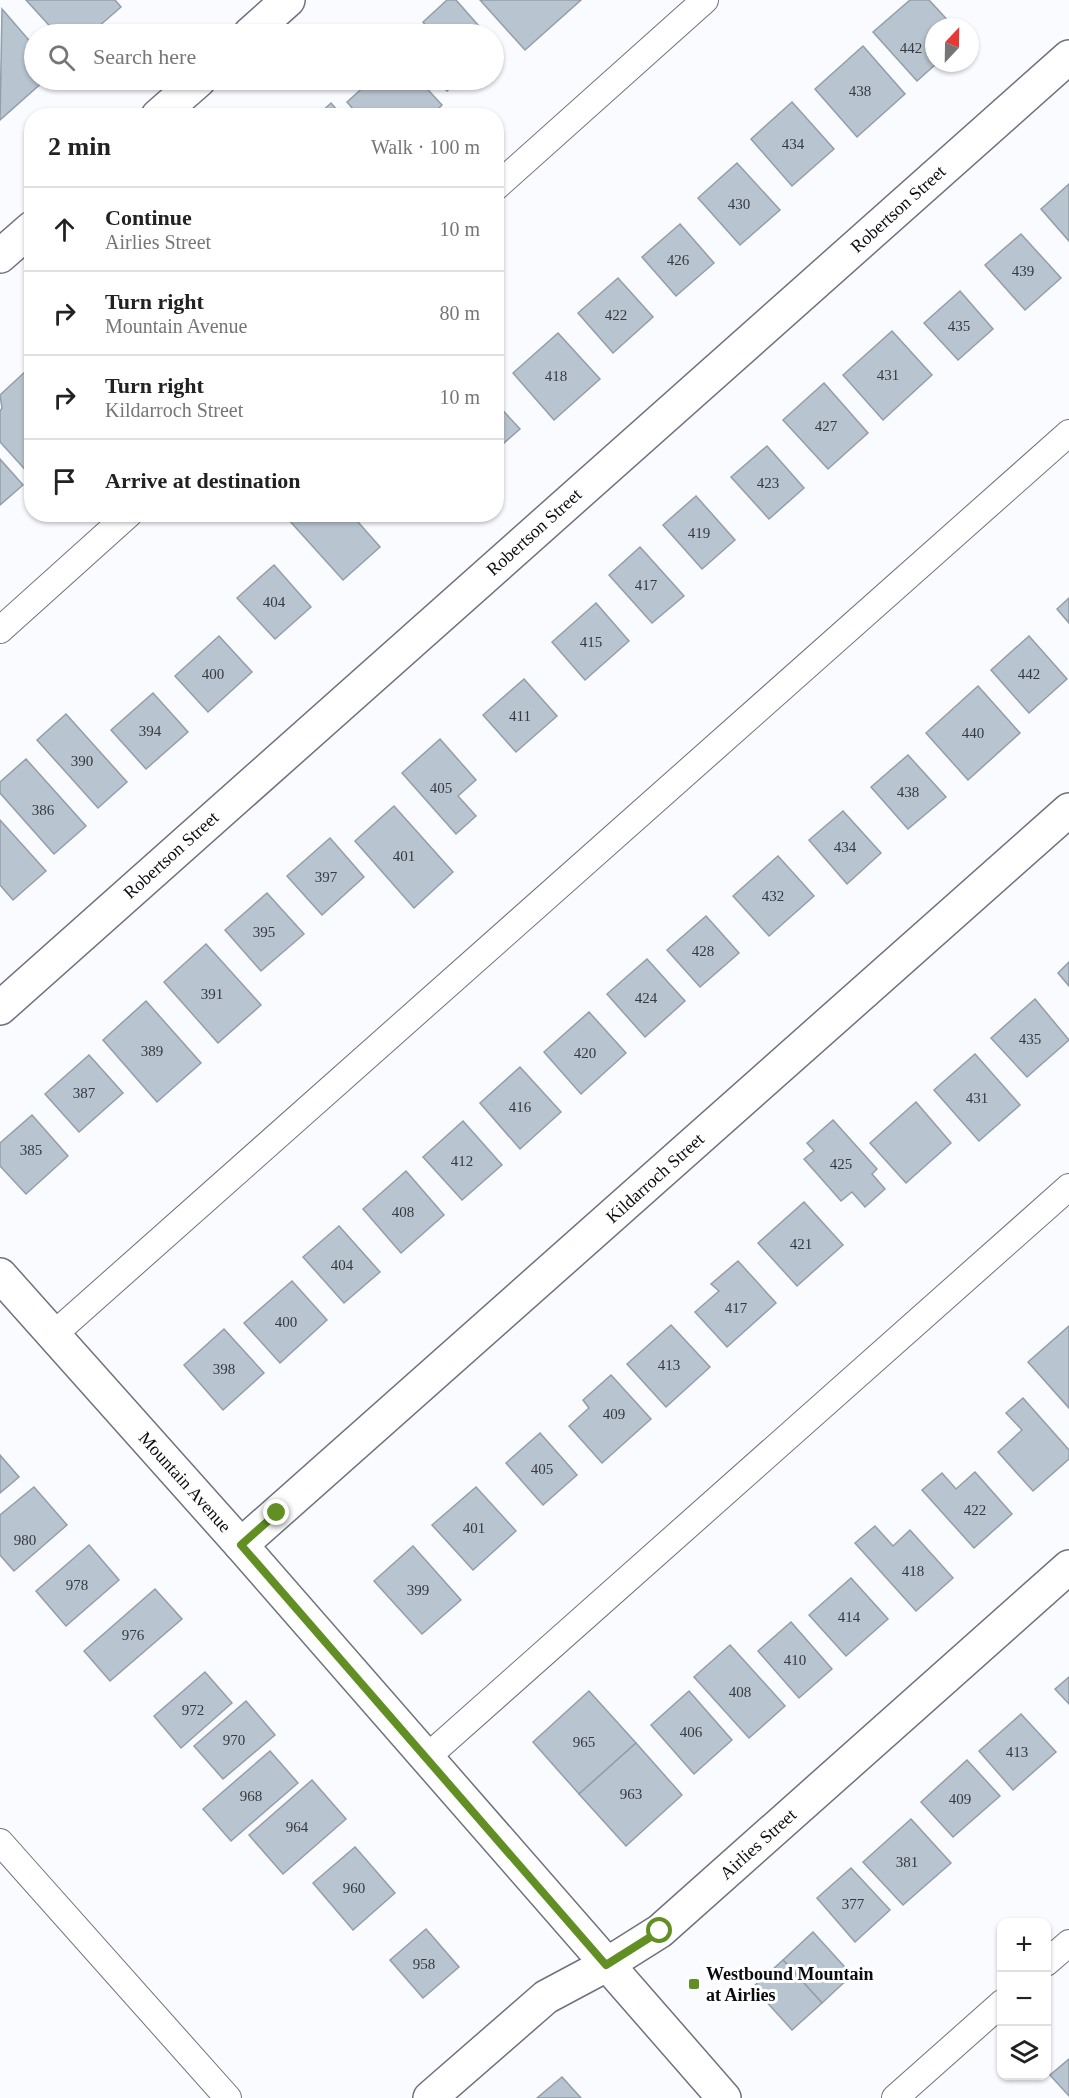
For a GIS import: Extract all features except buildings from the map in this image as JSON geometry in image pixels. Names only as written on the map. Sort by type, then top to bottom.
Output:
[{"type":"street","points":[[260,24],[288,0]]},
{"type":"street","name":"Robertson Street","points":[[0,1008],[1069,57]]},
{"type":"street","points":[[167,108],[188,90]]},
{"type":"street","points":[[0,256],[24,235]]},
{"type":"street","name":"Kildarroch Street","points":[[241,1545],[1069,810]]},
{"type":"street","name":"Mountain Avenue","points":[[0,1275],[241,1545],[724,2098]]},
{"type":"street","name":"Airlies Street","points":[[430,2098],[546,1997],[606,1965],[660,1931],[1069,1567]]},
{"type":"lane","points":[[504,180],[705,0]]},
{"type":"lane","points":[[53,1335],[1069,433]]},
{"type":"lane","points":[[0,630],[120,522]]},
{"type":"lane","points":[[426,1758],[1069,1187]]},
{"type":"lane","points":[[0,1842],[228,2098]]},
{"type":"lane","points":[[1051,1960],[1069,1943]]},
{"type":"lane","points":[[895,2098],[997,2007]]},
{"type":"place","name":"Westbound Mountain at Airlies","points":[[694,1984]]},
{"type":"route","points":[[277,1513],[241,1545],[606,1965],[660,1931]]}]
